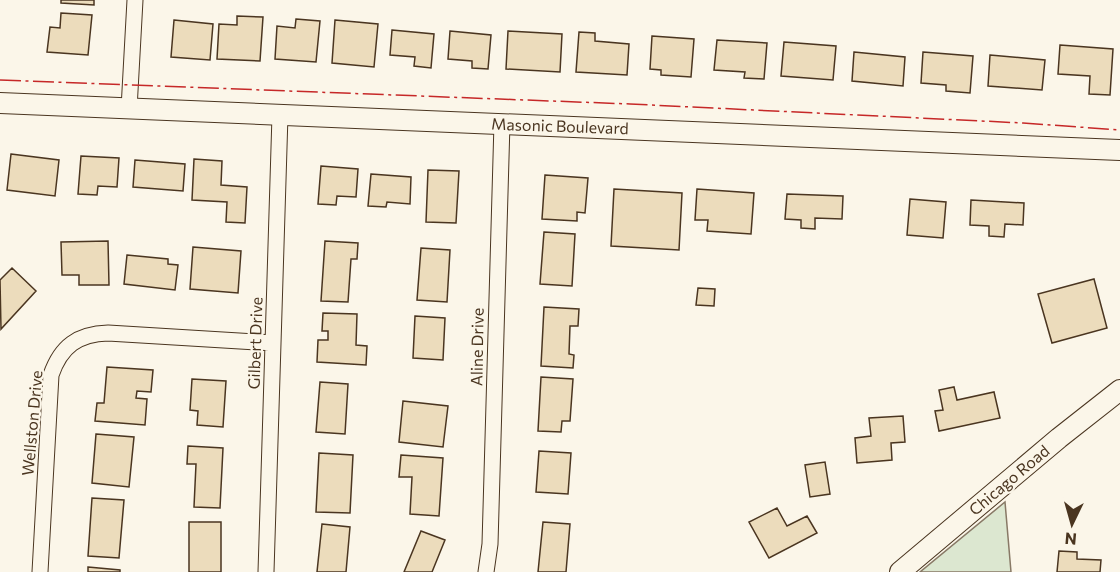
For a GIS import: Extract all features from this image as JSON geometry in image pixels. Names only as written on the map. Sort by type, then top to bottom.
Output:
[{"type":"street","points":[[129,109],[135,0]]},
{"type":"street","name":"Masonic Boulevard","points":[[0,103],[1120,150]]},
{"type":"street","name":"Gilbert Drive","points":[[266,572],[280,115]]},
{"type":"street","name":"Aline Drive","points":[[486,572],[490,544],[502,123]]},
{"type":"street","name":"Wellston Drive","points":[[40,572],[51,375],[56,360],[66,347],[93,334],[108,333],[273,343]]},
{"type":"street","name":"Chicago Road","points":[[900,572],[1059,438],[1120,390]]},
{"type":"green space","points":[[1005,502],[1011,572],[920,572]]},
{"type":"building","points":[[61,0],[94,0],[94,5],[61,3]]},
{"type":"building","points":[[61,13],[92,15],[88,55],[47,52],[50,27],[60,28]]},
{"type":"building","points":[[237,16],[263,17],[260,61],[217,59],[219,24],[237,25]]},
{"type":"building","points":[[296,19],[320,21],[316,62],[275,59],[277,26],[295,28]]},
{"type":"building","points":[[174,20],[213,24],[210,60],[171,57]]},
{"type":"building","points":[[335,20],[378,24],[374,67],[332,63]]},
{"type":"building","points":[[392,30],[434,34],[431,68],[414,66],[415,57],[390,55]]},
{"type":"building","points":[[450,31],[491,35],[488,69],[472,68],[472,61],[448,59]]},
{"type":"building","points":[[508,31],[562,34],[560,72],[506,69]]},
{"type":"building","points":[[579,32],[595,33],[595,41],[629,44],[627,75],[576,72]]},
{"type":"building","points":[[652,36],[694,39],[691,77],[661,75],[661,70],[650,69]]},
{"type":"building","points":[[717,40],[767,43],[764,79],[744,78],[745,72],[714,70]]},
{"type":"building","points":[[784,42],[836,46],[833,80],[781,76]]},
{"type":"building","points":[[1060,45],[1113,49],[1110,95],[1089,94],[1090,76],[1058,74]]},
{"type":"building","points":[[854,52],[905,57],[903,86],[852,81]]},
{"type":"building","points":[[923,52],[973,56],[970,93],[946,91],[946,85],[921,83]]},
{"type":"building","points":[[990,55],[1045,60],[1042,90],[988,86]]},
{"type":"building","points":[[11,154],[59,160],[55,196],[7,190]]},
{"type":"building","points":[[81,156],[119,158],[117,187],[98,186],[97,195],[78,194]]},
{"type":"building","points":[[194,159],[222,161],[221,185],[247,187],[245,223],[226,222],[227,202],[192,200]]},
{"type":"building","points":[[135,160],[185,164],[183,191],[133,187]]},
{"type":"building","points":[[321,166],[358,169],[356,197],[337,196],[336,205],[318,204]]},
{"type":"building","points":[[428,170],[459,171],[456,223],[426,222]]},
{"type":"building","points":[[371,174],[411,177],[410,204],[387,202],[386,207],[368,206]]},
{"type":"building","points":[[545,175],[588,178],[585,213],[577,212],[577,221],[542,219]]},
{"type":"building","points":[[614,189],[682,193],[679,250],[611,246]]},
{"type":"building","points":[[697,189],[754,193],[751,234],[707,231],[708,220],[695,220]]},
{"type":"building","points":[[787,194],[843,196],[842,219],[815,218],[815,229],[801,228],[801,220],[785,219]]},
{"type":"building","points":[[910,199],[946,202],[943,238],[907,235]]},
{"type":"building","points":[[971,200],[1024,203],[1023,225],[1005,224],[1004,237],[989,236],[989,226],[970,225]]},
{"type":"building","points":[[544,232],[575,234],[572,286],[540,284]]},
{"type":"building","points":[[108,241],[109,285],[79,285],[79,275],[62,275],[61,242]]},
{"type":"building","points":[[325,241],[358,243],[357,259],[351,259],[348,302],[321,301]]},
{"type":"building","points":[[193,247],[241,251],[238,293],[190,289]]},
{"type":"building","points":[[421,248],[450,250],[447,302],[417,300]]},
{"type":"building","points":[[127,255],[168,259],[168,264],[178,265],[175,290],[124,284]]},
{"type":"building","points":[[12,268],[36,291],[1,329],[0,280]]},
{"type":"building","points":[[1094,279],[1107,328],[1052,343],[1038,294]]},
{"type":"building","points":[[698,288],[715,289],[714,306],[696,305]]},
{"type":"building","points":[[544,307],[579,309],[578,326],[570,326],[569,354],[574,355],[573,368],[541,366]]},
{"type":"building","points":[[323,313],[357,314],[356,345],[367,346],[366,365],[317,362],[318,340],[328,340],[328,331],[322,331]]},
{"type":"building","points":[[415,316],[445,318],[443,360],[413,358]]},
{"type":"building","points":[[107,367],[153,370],[151,392],[137,391],[136,398],[147,399],[145,425],[95,421],[97,403],[104,403]]},
{"type":"building","points":[[541,377],[573,379],[570,421],[562,421],[561,432],[538,431]]},
{"type":"building","points":[[192,379],[226,381],[223,427],[197,425],[198,411],[190,410]]},
{"type":"building","points":[[320,382],[348,384],[345,434],[316,432]]},
{"type":"building","points":[[954,387],[957,400],[994,392],[1000,418],[939,431],[935,411],[943,410],[939,390]]},
{"type":"building","points":[[403,401],[448,406],[443,447],[399,442]]},
{"type":"building","points":[[903,416],[905,442],[891,443],[892,460],[857,463],[855,438],[871,436],[869,418]]},
{"type":"building","points":[[96,434],[134,437],[129,487],[92,483]]},
{"type":"building","points":[[188,446],[223,448],[220,508],[194,507],[196,464],[187,464]]},
{"type":"building","points":[[539,451],[571,453],[568,494],[536,492]]},
{"type":"building","points":[[319,453],[353,455],[350,513],[316,512]]},
{"type":"building","points":[[401,455],[443,458],[439,516],[410,514],[412,477],[399,477]]},
{"type":"building","points":[[825,462],[830,494],[810,497],[805,465]]},
{"type":"building","points":[[92,498],[124,500],[119,558],[88,556]]},
{"type":"building","points":[[777,508],[787,526],[807,516],[817,533],[769,558],[749,522]]},
{"type":"building","points":[[189,522],[221,522],[221,572],[189,572]]},
{"type":"building","points":[[543,522],[570,524],[566,572],[538,572]]},
{"type":"building","points":[[322,524],[350,527],[346,572],[317,572]]},
{"type":"building","points":[[421,531],[445,540],[432,572],[404,572]]},
{"type":"building","points":[[1059,551],[1077,552],[1077,559],[1101,560],[1100,572],[1057,572]]},
{"type":"building","points":[[88,567],[120,570],[120,572],[88,572]]},
{"type":"power","points":[[0,80],[630,104],[1023,123],[1120,130]]}]
